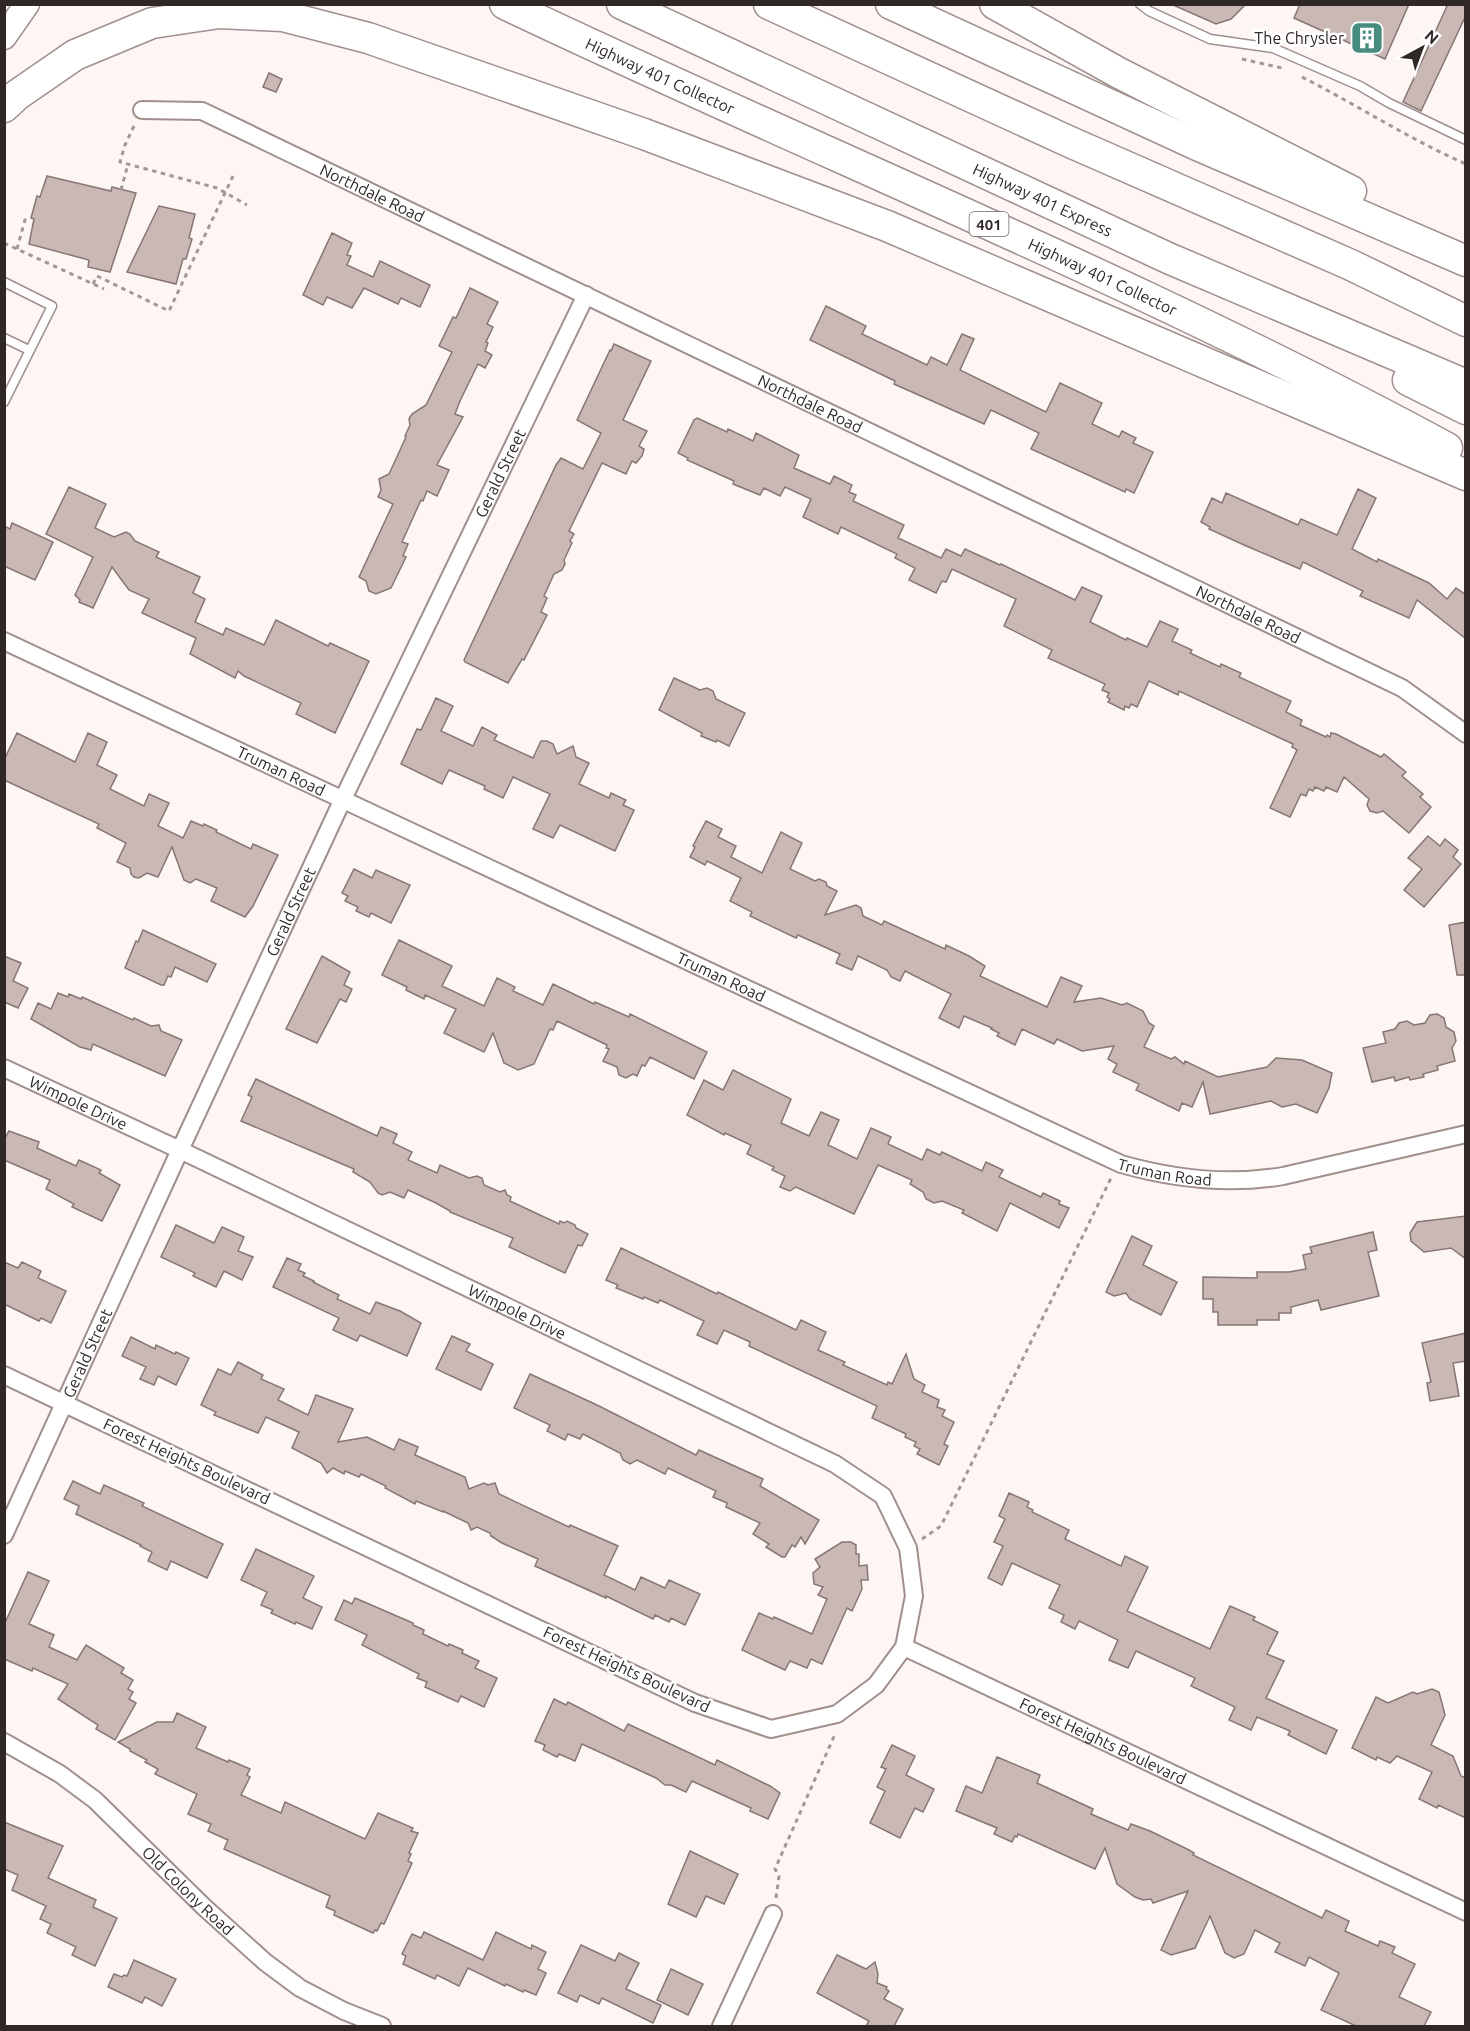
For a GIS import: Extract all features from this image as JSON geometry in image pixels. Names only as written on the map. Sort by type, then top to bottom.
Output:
[{"type":"highway","points":[[488,4],[611,55]]},
{"type":"highway","name":"Highway 401 Collector","points":[[505,4],[611,55],[1065,259],[1371,406],[1466,458]]},
{"type":"highway","name":"Highway 401 Express","points":[[622,4],[1168,258],[1466,385]]},
{"type":"highway","points":[[770,4],[1070,142],[1351,265],[1466,312]]},
{"type":"highway","points":[[891,4],[1195,144],[1466,261]]},
{"type":"highway","points":[[995,4],[1119,73],[1466,250]]},
{"type":"highway","points":[[4,108],[17,95],[75,55],[152,23],[219,13],[283,16],[315,24],[368,38],[622,126],[886,226],[1466,475]]},
{"type":"highway","points":[[1168,258],[1466,409]]},
{"type":"highway","points":[[1351,265],[1466,321]]},
{"type":"main road","points":[[4,37],[27,4]]},
{"type":"street","name":"Northdale Road","points":[[142,110],[202,111],[1402,688],[1466,734]]},
{"type":"street","name":"Gerald Street","points":[[4,1535],[342,801],[586,295]]},
{"type":"street","name":"Truman Road","points":[[4,641],[1121,1164],[1150,1172],[1215,1180],[1259,1180],[1295,1174],[1466,1134]]},
{"type":"street","name":"Wimpole Drive","points":[[4,1068],[835,1464],[883,1496],[908,1548],[914,1596],[904,1647]]},
{"type":"street","name":"Forest Heights Boulevard","points":[[4,1375],[695,1703],[771,1729],[837,1714],[876,1685],[904,1647],[1466,1912]]},
{"type":"street","name":"Old Colony Road","points":[[4,1742],[60,1773],[95,1800],[204,1907],[265,1962],[300,1988],[344,2011],[382,2026]]},
{"type":"street","points":[[721,2026],[773,1914]]},
{"type":"lane","points":[[1140,4],[1149,11],[1210,39],[1273,48],[1360,86],[1389,104],[1466,140]]},
{"type":"lane","points":[[4,282],[51,306],[4,402]]},
{"type":"lane","points":[[4,338],[29,350]]},
{"type":"path","points":[[1239,58],[1288,71]]},
{"type":"path","points":[[1295,74],[1466,164]]},
{"type":"path","points":[[142,110],[125,145],[120,162],[217,188],[246,206]]},
{"type":"path","points":[[121,190],[128,164]]},
{"type":"path","points":[[93,284],[97,276],[169,311],[233,176]]},
{"type":"path","points":[[17,249],[26,216]]},
{"type":"path","points":[[4,243],[104,289]]},
{"type":"path","points":[[908,1548],[941,1526],[1113,1174]]},
{"type":"path","points":[[773,1914],[779,1876],[775,1869],[840,1722],[837,1714]]},
{"type":"building","points":[[1171,4],[1246,4],[1231,19],[1216,24]]},
{"type":"building","name":"The Chrysler","points":[[1300,4],[1409,4],[1385,59],[1294,18]]},
{"type":"building","points":[[1448,4],[1466,4],[1466,15],[1421,111],[1403,102]]},
{"type":"building","points":[[269,73],[282,79],[276,92],[263,87]]},
{"type":"building","points":[[47,176],[111,191],[112,187],[136,193],[110,272],[88,267],[89,260],[29,244],[34,219],[31,218],[37,196],[40,197]]},
{"type":"building","points":[[159,206],[195,214],[189,238],[192,239],[176,284],[127,272]]},
{"type":"building","points":[[332,233],[352,243],[347,255],[351,256],[347,265],[373,277],[380,261],[430,285],[420,307],[401,298],[398,304],[364,288],[352,308],[327,297],[323,305],[303,295]]},
{"type":"building","points":[[470,288],[498,302],[487,324],[493,327],[486,342],[488,343],[485,351],[492,355],[485,368],[478,364],[460,401],[455,414],[463,417],[437,465],[449,470],[437,496],[427,491],[423,501],[421,500],[402,542],[408,544],[403,556],[406,557],[391,588],[376,594],[369,591],[366,581],[359,577],[393,504],[378,497],[381,490],[379,479],[389,474],[406,437],[410,425],[409,419],[412,414],[426,405],[452,352],[439,346]]},
{"type":"building","points":[[826,306],[866,326],[862,334],[927,365],[931,357],[947,365],[962,334],[974,339],[960,370],[1046,412],[1060,383],[1102,403],[1092,424],[1119,437],[1122,431],[1136,438],[1133,443],[1153,452],[1134,493],[1126,489],[1125,492],[1031,449],[1039,433],[991,410],[984,424],[894,384],[895,381],[810,340]]},
{"type":"building","points":[[614,344],[651,361],[623,420],[647,431],[639,446],[644,449],[642,456],[636,463],[632,461],[626,474],[602,463],[569,531],[574,534],[564,560],[565,564],[562,570],[554,574],[544,596],[547,598],[541,612],[547,615],[524,660],[522,659],[508,683],[464,660],[556,465],[561,458],[583,469],[601,433],[577,420]]},
{"type":"building","points":[[697,418],[753,441],[756,433],[799,455],[794,468],[830,484],[834,476],[852,485],[849,492],[856,495],[853,501],[904,525],[898,538],[941,558],[946,549],[961,556],[965,549],[1075,600],[1082,587],[1102,596],[1090,622],[1126,640],[1127,638],[1147,647],[1160,621],[1178,629],[1172,641],[1192,650],[1190,653],[1220,667],[1221,664],[1241,673],[1239,677],[1291,701],[1286,712],[1302,720],[1300,725],[1326,737],[1327,735],[1330,737],[1331,733],[1336,734],[1381,757],[1384,754],[1406,772],[1402,776],[1423,794],[1420,797],[1431,807],[1409,833],[1383,811],[1377,813],[1370,811],[1367,805],[1369,799],[1344,777],[1337,792],[1326,787],[1324,791],[1315,787],[1313,791],[1309,789],[1306,796],[1301,794],[1290,817],[1270,808],[1297,750],[1292,747],[1293,744],[1179,691],[1178,695],[1149,681],[1137,707],[1131,704],[1129,708],[1125,706],[1124,710],[1108,702],[1109,693],[1102,690],[1105,684],[1048,658],[1052,650],[1004,626],[1016,599],[952,569],[946,582],[942,581],[936,593],[909,580],[915,568],[895,558],[897,554],[841,527],[838,534],[803,517],[811,499],[785,487],[780,496],[764,488],[760,495],[687,460],[688,458],[678,453]]},
{"type":"building","points":[[69,487],[106,504],[95,528],[114,537],[126,532],[135,541],[159,552],[156,557],[200,577],[193,593],[205,599],[195,622],[223,635],[226,628],[264,645],[276,620],[328,646],[330,643],[369,661],[335,733],[296,714],[301,703],[238,671],[235,678],[190,654],[196,638],[142,613],[149,599],[129,590],[112,567],[93,608],[79,602],[80,600],[75,595],[93,557],[46,534]]},
{"type":"building","points":[[1358,489],[1376,498],[1352,549],[1429,583],[1447,599],[1456,588],[1466,595],[1466,639],[1417,600],[1409,618],[1360,596],[1363,591],[1303,562],[1300,569],[1209,529],[1210,527],[1201,522],[1212,498],[1222,503],[1226,493],[1298,525],[1301,519],[1337,535]]},
{"type":"building","points":[[12,523],[53,542],[35,580],[4,566],[4,526],[10,529]]},
{"type":"building","points":[[674,678],[700,690],[707,688],[713,691],[716,699],[745,713],[729,746],[701,736],[702,733],[659,710]]},
{"type":"building","points":[[436,698],[453,706],[441,731],[473,746],[482,727],[497,735],[494,740],[533,758],[541,741],[553,744],[557,754],[573,746],[576,757],[589,763],[579,784],[609,798],[611,793],[626,800],[623,805],[634,810],[615,851],[560,825],[553,838],[533,829],[550,794],[513,777],[503,798],[484,789],[485,786],[449,770],[442,784],[401,764],[417,729],[421,730]]},
{"type":"building","points":[[17,733],[75,762],[88,733],[107,742],[97,765],[117,775],[110,789],[144,806],[149,794],[169,803],[158,826],[183,838],[191,821],[203,826],[204,824],[251,849],[253,844],[278,855],[253,906],[245,917],[211,901],[217,888],[196,879],[190,883],[184,880],[172,847],[158,877],[147,873],[139,878],[134,877],[130,868],[117,862],[126,843],[97,828],[99,824],[4,780],[4,760]]},
{"type":"building","points":[[706,821],[722,829],[718,837],[736,846],[731,857],[762,873],[781,832],[802,843],[790,869],[815,881],[819,879],[826,882],[827,886],[837,891],[825,915],[856,905],[861,908],[863,916],[882,925],[884,921],[945,949],[946,945],[969,956],[985,966],[980,976],[1047,1007],[1061,977],[1082,986],[1074,1002],[1101,998],[1122,1005],[1127,1003],[1143,1011],[1149,1023],[1154,1026],[1144,1047],[1171,1059],[1175,1057],[1184,1064],[1185,1061],[1218,1077],[1267,1067],[1276,1058],[1302,1060],[1332,1073],[1329,1088],[1317,1113],[1296,1104],[1282,1107],[1271,1101],[1210,1114],[1203,1082],[1192,1107],[1182,1103],[1179,1111],[1136,1090],[1139,1084],[1113,1072],[1117,1064],[1108,1059],[1114,1046],[1082,1051],[1057,1039],[1054,1044],[1022,1029],[1015,1045],[997,1036],[999,1033],[992,1028],[964,1016],[959,1028],[939,1018],[951,994],[905,971],[900,981],[891,977],[887,970],[858,956],[852,970],[836,963],[840,954],[798,935],[796,938],[750,916],[752,912],[730,901],[741,878],[707,861],[705,865],[690,857]]},
{"type":"building","points":[[1428,836],[1440,846],[1445,839],[1458,850],[1453,857],[1461,864],[1424,907],[1404,890],[1422,869],[1408,858]]},
{"type":"building","points":[[354,869],[372,878],[376,870],[410,885],[391,923],[371,913],[369,917],[356,911],[358,907],[345,901],[348,896],[342,893]]},
{"type":"building","points":[[1466,922],[1466,975],[1457,975],[1449,925]]},
{"type":"building","points":[[143,930],[216,964],[207,982],[175,967],[171,977],[168,976],[164,985],[161,985],[125,968]]},
{"type":"building","points":[[399,940],[452,966],[442,986],[484,1006],[497,978],[515,987],[513,991],[543,1005],[553,984],[594,1004],[595,1002],[629,1017],[630,1014],[707,1052],[694,1079],[650,1057],[645,1066],[642,1065],[637,1076],[633,1074],[626,1078],[619,1075],[617,1067],[603,1061],[609,1049],[606,1048],[607,1045],[557,1021],[553,1030],[550,1029],[534,1064],[518,1070],[504,1063],[493,1033],[484,1052],[444,1033],[456,1009],[425,995],[424,999],[406,990],[407,987],[382,975]]},
{"type":"building","points":[[4,956],[21,963],[13,981],[28,988],[18,1008],[4,1002]]},
{"type":"building","points":[[322,956],[350,972],[344,985],[352,989],[346,1002],[340,999],[317,1043],[286,1029]]},
{"type":"building","points":[[58,993],[68,997],[69,994],[81,999],[82,997],[133,1020],[134,1018],[151,1026],[159,1025],[161,1031],[182,1040],[165,1076],[93,1044],[91,1050],[80,1047],[31,1019],[38,1003],[51,1009]]},
{"type":"building","points":[[1437,1014],[1444,1018],[1446,1027],[1454,1032],[1456,1041],[1452,1048],[1455,1061],[1437,1066],[1438,1070],[1423,1074],[1424,1077],[1410,1080],[1409,1077],[1395,1081],[1394,1077],[1372,1082],[1363,1048],[1386,1043],[1383,1032],[1395,1029],[1399,1023],[1407,1021],[1414,1025],[1425,1023],[1430,1015]]},
{"type":"building","points":[[733,1070],[791,1099],[781,1123],[809,1136],[821,1112],[839,1120],[828,1145],[857,1159],[871,1128],[891,1137],[888,1144],[922,1160],[927,1149],[940,1155],[942,1152],[982,1171],[986,1162],[1003,1170],[999,1177],[1041,1197],[1043,1193],[1069,1208],[1059,1228],[1010,1203],[997,1231],[962,1213],[964,1210],[942,1201],[934,1203],[926,1199],[923,1192],[910,1184],[912,1180],[878,1165],[854,1214],[796,1187],[790,1191],[780,1187],[785,1176],[772,1170],[774,1167],[747,1154],[751,1145],[725,1133],[724,1135],[687,1115],[704,1080],[723,1090]]},
{"type":"building","points":[[256,1079],[377,1136],[381,1127],[397,1134],[393,1143],[412,1152],[408,1160],[437,1173],[440,1165],[469,1178],[477,1176],[482,1178],[484,1185],[500,1192],[505,1190],[511,1197],[510,1201],[559,1224],[560,1221],[564,1223],[567,1221],[588,1234],[582,1246],[578,1245],[565,1273],[509,1247],[513,1238],[450,1212],[408,1190],[404,1198],[390,1192],[382,1195],[370,1182],[353,1172],[354,1169],[241,1121],[252,1097],[248,1095]]},
{"type":"building","points":[[9,1131],[39,1142],[37,1148],[76,1166],[79,1160],[101,1170],[99,1173],[120,1185],[102,1221],[72,1207],[74,1204],[46,1189],[50,1180],[4,1160],[4,1140]]},
{"type":"building","points":[[1466,1216],[1466,1259],[1451,1248],[1424,1252],[1411,1241],[1410,1233],[1417,1222]]},
{"type":"building","points":[[176,1225],[214,1243],[222,1227],[244,1237],[238,1251],[253,1257],[242,1280],[224,1271],[216,1287],[193,1276],[195,1273],[161,1257]]},
{"type":"building","points":[[1373,1232],[1377,1250],[1368,1252],[1379,1296],[1321,1310],[1318,1300],[1291,1307],[1291,1313],[1279,1313],[1279,1320],[1257,1320],[1257,1325],[1218,1325],[1218,1312],[1213,1312],[1213,1299],[1203,1299],[1203,1277],[1257,1278],[1257,1272],[1289,1272],[1306,1269],[1303,1255],[1312,1253],[1310,1247]]},
{"type":"building","points":[[1132,1236],[1152,1246],[1143,1265],[1177,1282],[1161,1315],[1130,1299],[1126,1293],[1114,1296],[1106,1292]]},
{"type":"building","points":[[621,1248],[796,1330],[801,1320],[826,1332],[818,1350],[845,1362],[843,1365],[887,1385],[888,1382],[892,1384],[906,1354],[914,1379],[925,1385],[922,1392],[939,1400],[937,1407],[945,1410],[942,1416],[954,1422],[944,1444],[948,1446],[939,1465],[917,1454],[920,1449],[914,1446],[916,1442],[905,1437],[906,1434],[872,1418],[877,1406],[749,1346],[750,1342],[724,1330],[717,1344],[697,1335],[704,1321],[660,1300],[658,1303],[644,1297],[643,1299],[616,1288],[618,1285],[606,1280]]},
{"type":"building","points":[[287,1258],[301,1264],[298,1270],[305,1273],[303,1276],[339,1295],[337,1299],[370,1314],[376,1302],[400,1311],[421,1323],[407,1356],[360,1335],[357,1341],[333,1330],[339,1318],[273,1287]]},
{"type":"building","points":[[4,1262],[18,1268],[22,1262],[41,1271],[38,1278],[66,1291],[51,1323],[41,1318],[39,1321],[4,1304]]},
{"type":"building","points":[[1466,1333],[1466,1361],[1453,1363],[1459,1396],[1430,1401],[1427,1383],[1431,1382],[1422,1343]]},
{"type":"building","points":[[452,1336],[470,1344],[466,1351],[493,1364],[481,1390],[436,1369]]},
{"type":"building","points":[[131,1337],[155,1349],[156,1345],[189,1358],[176,1385],[158,1376],[154,1385],[140,1379],[146,1367],[122,1356]]},
{"type":"building","points":[[238,1362],[263,1375],[261,1379],[284,1389],[278,1400],[308,1415],[316,1395],[353,1409],[338,1442],[367,1437],[394,1450],[399,1439],[418,1447],[415,1455],[465,1477],[469,1489],[484,1483],[488,1485],[495,1483],[499,1494],[569,1527],[570,1525],[618,1546],[604,1575],[635,1590],[641,1577],[665,1588],[669,1580],[700,1594],[685,1625],[671,1618],[669,1622],[655,1615],[653,1619],[535,1566],[538,1559],[502,1543],[490,1533],[477,1527],[471,1530],[468,1523],[416,1501],[415,1504],[361,1474],[359,1477],[345,1471],[344,1474],[333,1468],[327,1473],[321,1463],[292,1448],[299,1432],[266,1417],[258,1433],[214,1415],[216,1412],[201,1405],[218,1369],[231,1375]]},
{"type":"building","points":[[530,1374],[696,1455],[699,1450],[763,1479],[760,1486],[819,1520],[805,1544],[801,1537],[795,1547],[792,1545],[785,1557],[782,1557],[766,1547],[769,1544],[753,1534],[760,1523],[726,1507],[727,1503],[713,1497],[716,1491],[668,1468],[665,1474],[637,1460],[630,1464],[623,1460],[620,1453],[583,1434],[580,1439],[568,1434],[565,1440],[547,1431],[550,1425],[514,1408]]},
{"type":"building","points":[[73,1481],[100,1494],[104,1485],[144,1503],[142,1506],[223,1544],[207,1578],[171,1561],[167,1570],[148,1561],[152,1552],[76,1514],[79,1506],[64,1499]]},
{"type":"building","points":[[1009,1493],[1029,1502],[1027,1507],[1033,1510],[1032,1512],[1069,1530],[1065,1539],[1121,1566],[1125,1556],[1148,1567],[1127,1611],[1210,1649],[1230,1606],[1255,1617],[1253,1620],[1278,1632],[1267,1654],[1284,1661],[1266,1698],[1337,1730],[1326,1754],[1288,1735],[1290,1731],[1257,1717],[1251,1730],[1229,1720],[1235,1707],[1191,1686],[1195,1678],[1136,1651],[1128,1668],[1109,1660],[1118,1640],[1079,1621],[1075,1629],[1061,1622],[1064,1615],[1049,1608],[1060,1585],[1012,1563],[1002,1585],[988,1578],[1003,1546],[994,1542],[1005,1519],[999,1516]]},
{"type":"building","points":[[842,1542],[851,1542],[856,1545],[859,1566],[867,1565],[868,1580],[861,1580],[862,1589],[852,1611],[847,1608],[822,1664],[811,1659],[807,1668],[790,1661],[785,1670],[742,1650],[759,1613],[773,1619],[774,1617],[812,1634],[827,1599],[818,1595],[823,1587],[814,1584],[813,1573],[820,1567],[815,1559]]},
{"type":"building","points":[[256,1549],[314,1576],[303,1598],[322,1607],[312,1629],[271,1613],[273,1610],[261,1605],[267,1592],[241,1580]]},
{"type":"building","points":[[28,1572],[49,1581],[29,1624],[54,1635],[49,1647],[77,1660],[86,1645],[124,1668],[121,1673],[133,1680],[128,1689],[133,1692],[129,1699],[136,1703],[115,1740],[96,1729],[98,1725],[58,1699],[68,1684],[33,1668],[32,1671],[4,1659],[4,1625]]},
{"type":"building","points":[[355,1598],[413,1623],[424,1630],[423,1634],[448,1646],[449,1644],[463,1650],[462,1653],[479,1661],[475,1668],[497,1678],[484,1707],[461,1696],[458,1702],[425,1687],[427,1682],[417,1678],[419,1674],[362,1645],[367,1635],[335,1620],[344,1600],[352,1604]]},
{"type":"building","points":[[1432,1689],[1439,1692],[1445,1715],[1431,1745],[1453,1756],[1461,1776],[1466,1778],[1466,1818],[1419,1799],[1432,1772],[1397,1756],[1390,1763],[1377,1757],[1376,1760],[1352,1748],[1376,1697],[1388,1703],[1413,1692],[1417,1694]]},
{"type":"building","points":[[554,1699],[566,1705],[568,1702],[624,1731],[628,1724],[715,1765],[717,1760],[770,1786],[780,1793],[768,1819],[750,1811],[751,1808],[692,1781],[686,1792],[671,1785],[665,1785],[656,1778],[582,1744],[575,1761],[559,1754],[557,1757],[543,1750],[545,1745],[535,1741]]},
{"type":"building","points":[[177,1713],[206,1727],[196,1748],[250,1769],[247,1775],[250,1777],[241,1795],[281,1813],[285,1802],[365,1839],[378,1813],[413,1828],[411,1831],[418,1833],[409,1853],[411,1854],[408,1861],[412,1863],[384,1924],[381,1923],[377,1931],[373,1933],[334,1915],[335,1911],[326,1907],[330,1896],[224,1849],[228,1840],[208,1831],[211,1824],[188,1814],[197,1794],[155,1774],[158,1769],[118,1742],[157,1722],[173,1722]]},
{"type":"building","points":[[892,1745],[915,1756],[906,1775],[934,1789],[923,1812],[915,1808],[900,1838],[870,1823],[885,1791],[877,1787],[886,1769],[881,1767]]},
{"type":"building","points":[[997,1757],[1040,1775],[1037,1783],[1093,1809],[1091,1814],[1128,1830],[1131,1824],[1150,1831],[1189,1850],[1194,1853],[1193,1855],[1322,1918],[1326,1910],[1349,1921],[1345,1931],[1378,1946],[1380,1941],[1395,1947],[1392,1953],[1415,1964],[1399,1997],[1431,2012],[1424,2026],[1356,2026],[1321,2010],[1339,1973],[1309,1957],[1305,1966],[1275,1952],[1280,1943],[1255,1930],[1244,1954],[1234,1958],[1225,1953],[1210,1916],[1195,1948],[1171,1955],[1161,1950],[1188,1891],[1153,1903],[1151,1899],[1143,1900],[1117,1884],[1105,1848],[1095,1869],[1018,1834],[1012,1842],[994,1834],[997,1828],[956,1811],[966,1786],[982,1793]]},
{"type":"building","points":[[4,1822],[63,1846],[48,1878],[96,1900],[93,1907],[117,1918],[95,1966],[72,1955],[76,1947],[47,1933],[51,1924],[40,1919],[46,1906],[12,1890],[18,1875],[4,1869]]},
{"type":"building","points":[[690,1851],[738,1874],[724,1904],[706,1896],[696,1917],[668,1904]]},
{"type":"building","points":[[424,1932],[483,1960],[496,1932],[531,1949],[532,1945],[546,1952],[538,1969],[546,1973],[536,1995],[506,1984],[505,1986],[468,1968],[459,1986],[437,1975],[435,1979],[403,1964],[406,1956],[402,1954],[412,1934],[421,1938]]},
{"type":"building","points":[[581,1945],[615,1961],[619,1953],[639,1963],[626,1989],[661,2005],[653,2023],[602,1998],[599,2004],[580,1995],[577,2002],[558,1993]]},
{"type":"building","points":[[837,1955],[866,1969],[875,1962],[878,1974],[877,1983],[887,1987],[889,1991],[884,1999],[903,2009],[894,2026],[866,2026],[869,2021],[817,1993]]},
{"type":"building","points":[[134,1960],[176,1979],[162,2006],[145,1997],[142,2003],[108,1987],[114,1974],[127,1976]]},
{"type":"building","points":[[671,1969],[703,1984],[688,2015],[657,2000]]},
{"type":"place","name":"The Chrysler","points":[[1367,38]]}]
